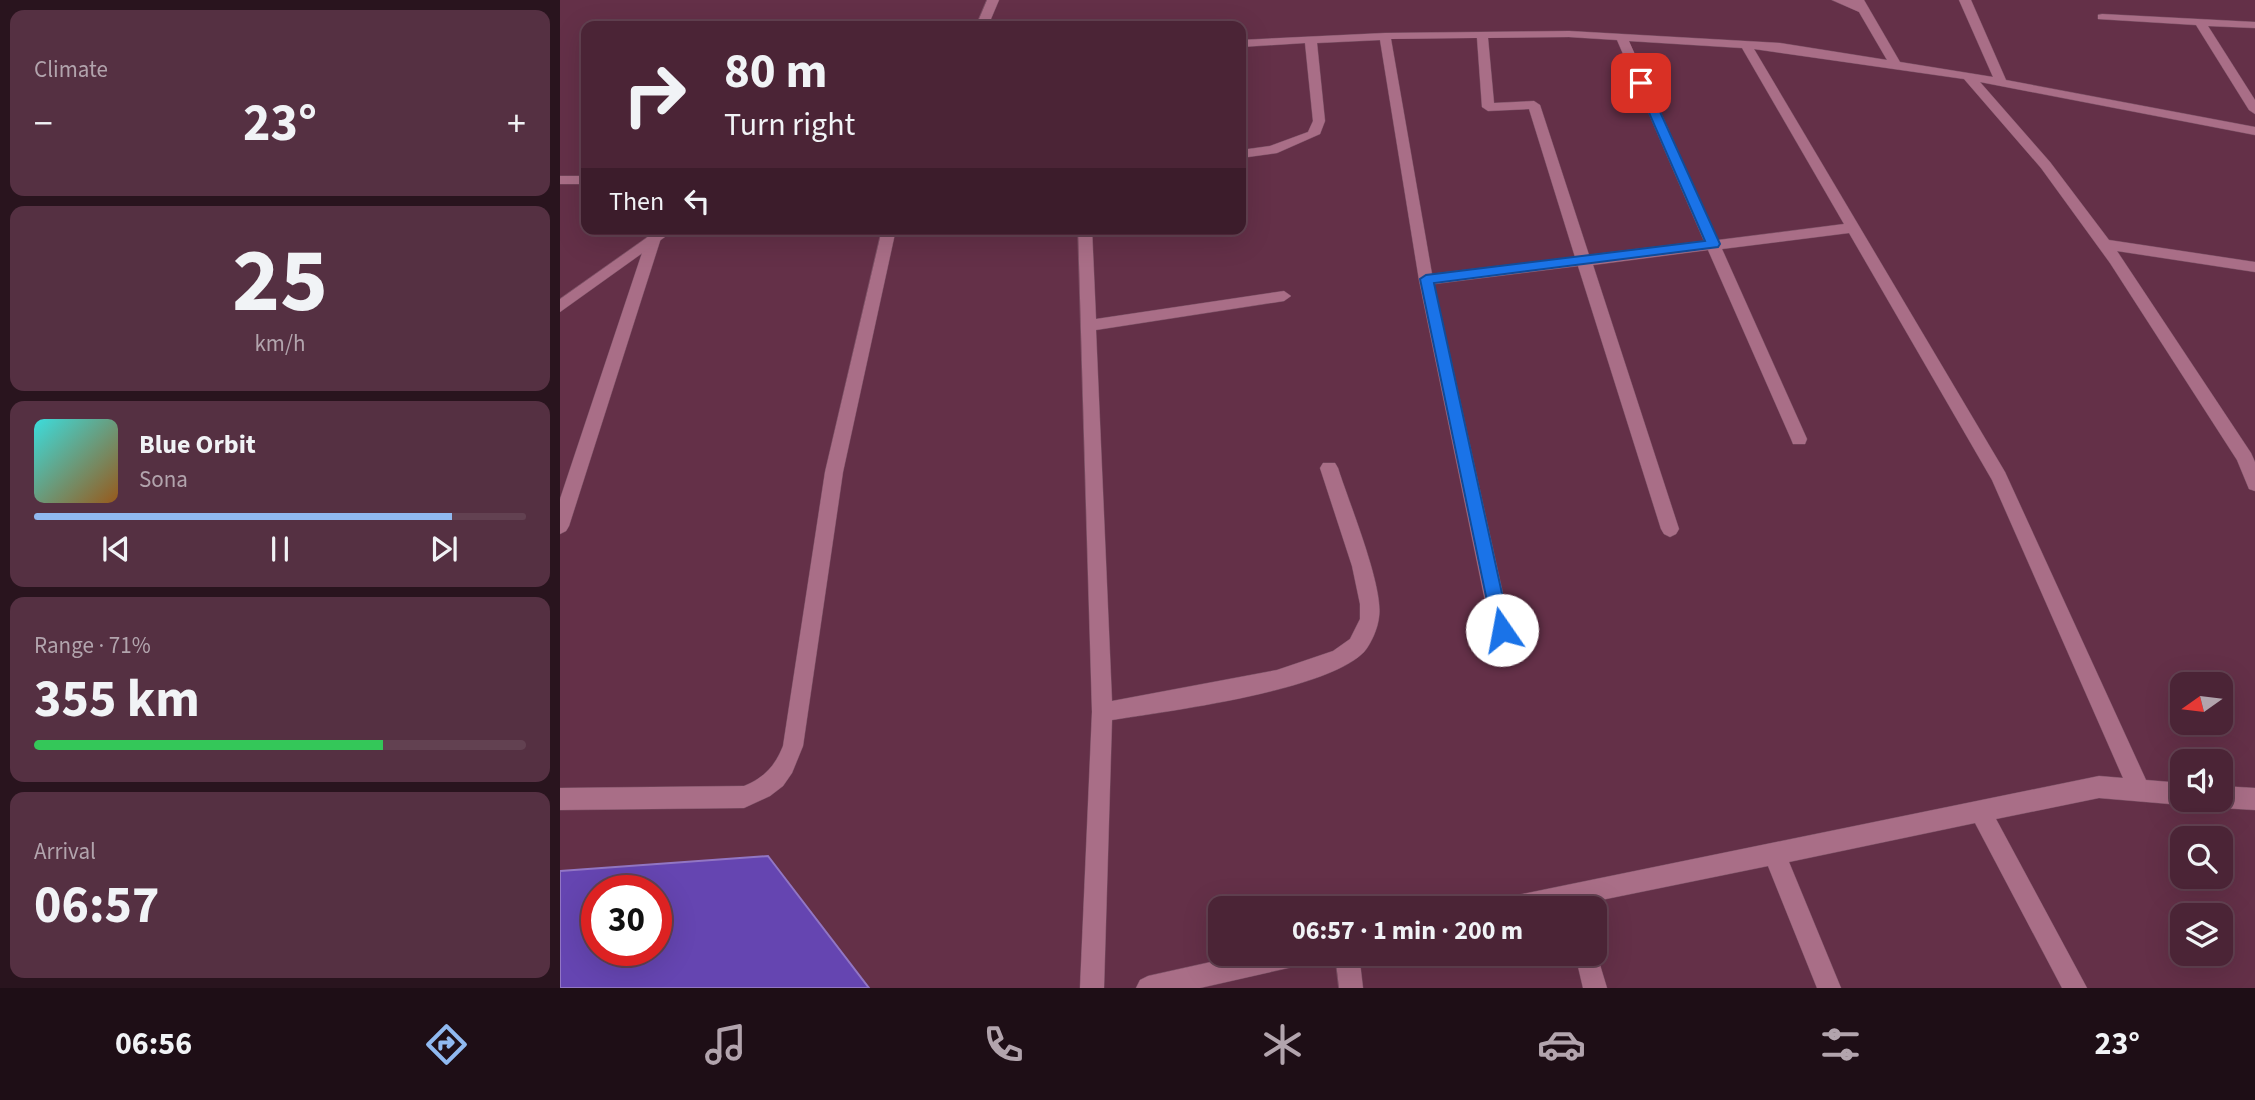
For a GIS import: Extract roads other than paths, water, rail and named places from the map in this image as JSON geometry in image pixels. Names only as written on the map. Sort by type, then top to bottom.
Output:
[{"type":"street","points":[[984,21],[993,0]]},
{"type":"street","points":[[1838,0],[1861,5],[1895,64]]},
{"type":"street","points":[[1965,0],[2001,82]]},
{"type":"street","points":[[2102,17],[2255,24]]},
{"type":"street","points":[[2199,22],[2255,110]]},
{"type":"street","points":[[1246,43],[1482,34],[1621,37],[1780,47],[1968,76],[2255,131]]},
{"type":"street","points":[[1482,34],[1488,107],[1534,105],[1670,529]]},
{"type":"street","points":[[1385,36],[1426,279],[1502,630]]},
{"type":"street","points":[[1621,37],[1799,439]]},
{"type":"street","points":[[1246,153],[1272,150],[1314,134],[1319,121],[1311,40]]},
{"type":"street","points":[[1746,45],[1998,477],[2139,790]]},
{"type":"street","points":[[1968,76],[2014,123],[2107,245],[2245,458],[2255,484]]},
{"type":"street","points":[[560,180],[581,180]]},
{"type":"street","points":[[1426,279],[1853,228]]},
{"type":"street","points":[[560,307],[659,235]]},
{"type":"street","points":[[560,526],[661,235]]},
{"type":"street","points":[[560,799],[744,797],[766,789],[784,771],[793,746],[834,472],[888,235]]},
{"type":"street","points":[[1085,235],[1102,712],[1093,988]]},
{"type":"street","points":[[2107,245],[2255,267]]},
{"type":"street","points":[[1088,326],[1284,296]]},
{"type":"street","points":[[1102,712],[1295,676],[1326,665],[1357,646],[1370,616],[1367,597],[1329,468]]},
{"type":"street","points":[[1598,896],[1774,852],[2099,787],[2170,793]]},
{"type":"street","points":[[2233,798],[2255,799]]},
{"type":"street","points":[[1980,811],[2075,988]]},
{"type":"street","points":[[1774,852],[1829,988]]},
{"type":"street","points":[[1148,988],[1244,966]]},
{"type":"street","points":[[1348,966],[1351,988]]},
{"type":"street","points":[[1590,966],[1595,988]]}]
